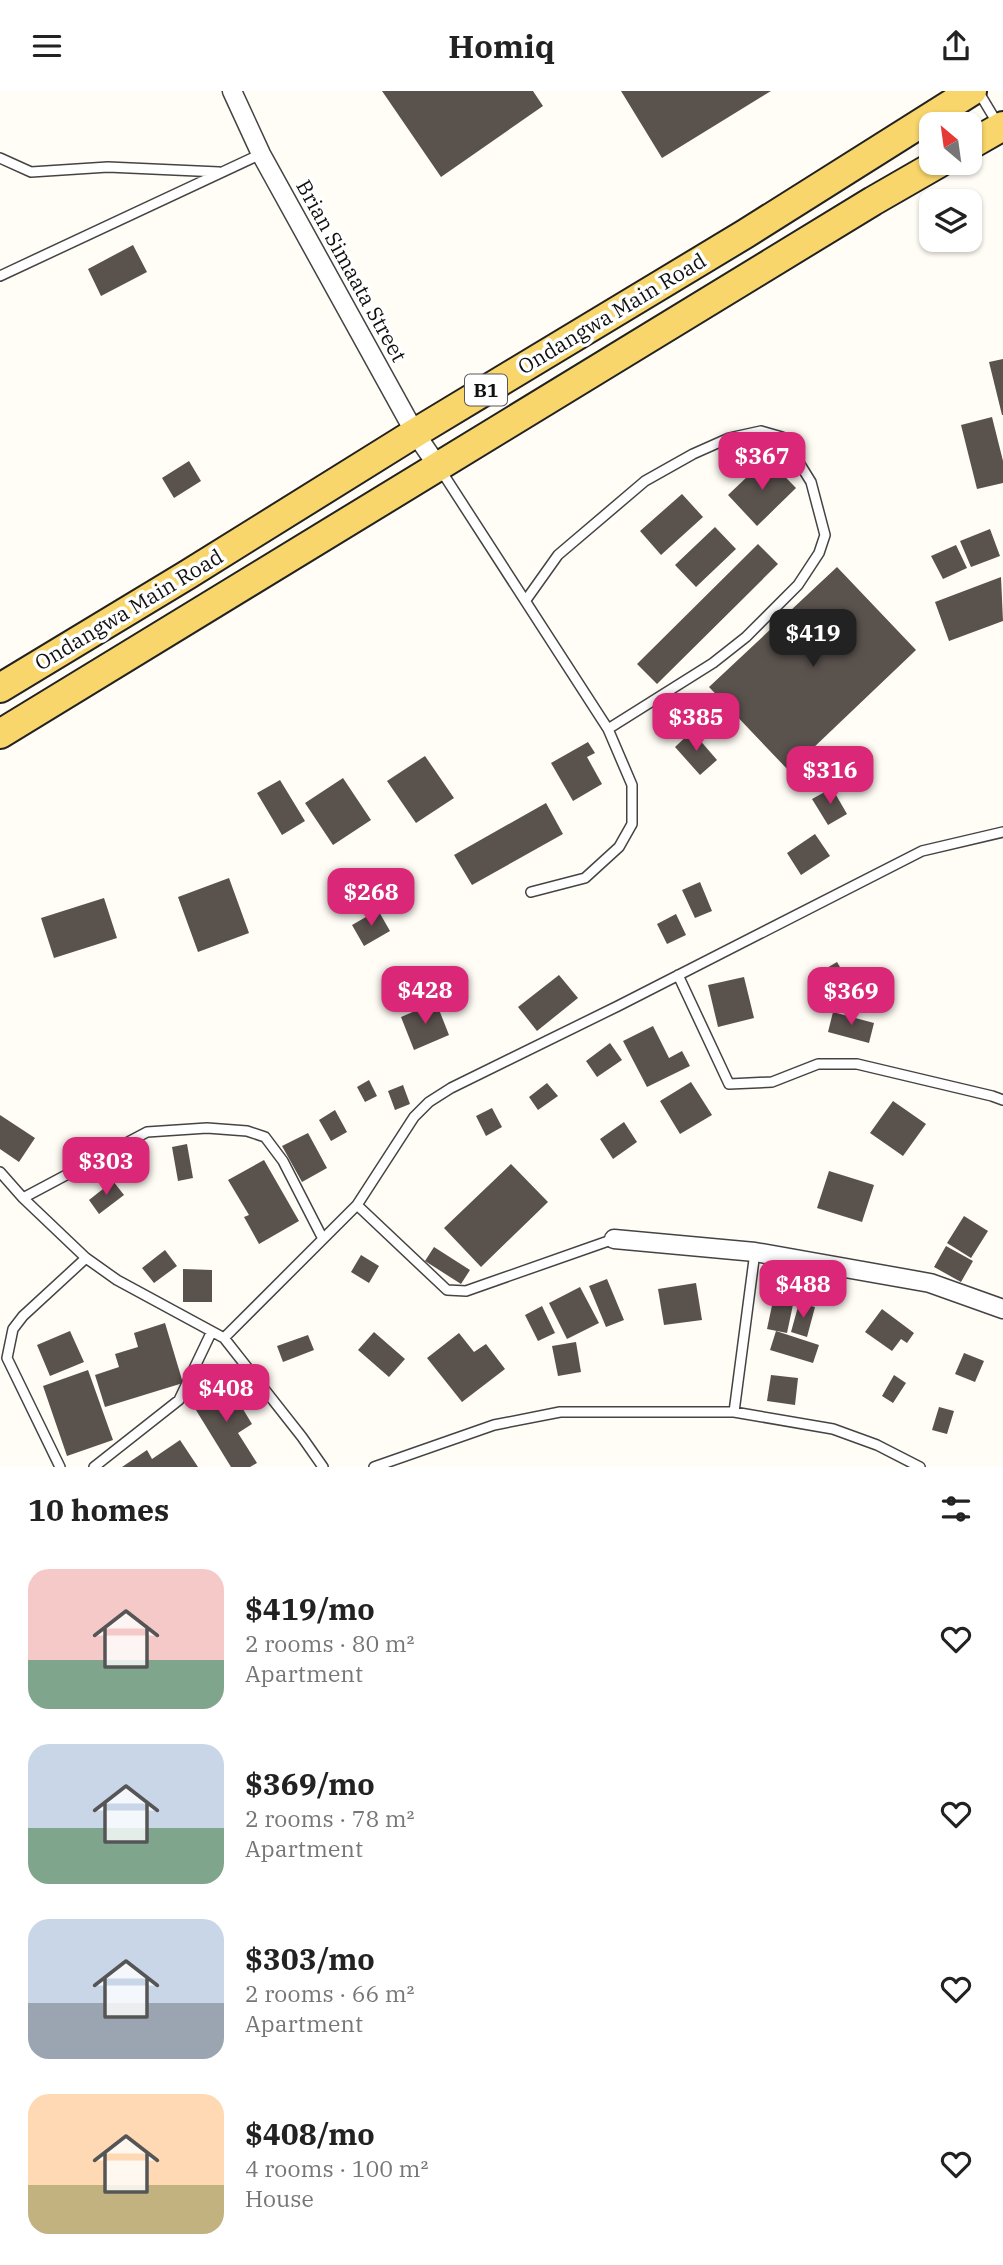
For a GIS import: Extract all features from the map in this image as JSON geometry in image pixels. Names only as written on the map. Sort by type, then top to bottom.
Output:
[{"type":"main road","name":"Ondangwa Main Road","points":[[0,688],[745,234],[972,91]]},
{"type":"main road","points":[[982,138],[1001,127]]},
{"type":"main road","name":"Ondangwa Main Road","points":[[0,734],[919,175]]},
{"type":"street","name":"Brian Simaata Street","points":[[232,91],[261,154],[415,433],[439,468]]},
{"type":"street","points":[[614,1240],[755,1251],[930,1283],[1003,1309]]},
{"type":"lane","points":[[978,91],[1001,127]]},
{"type":"lane","points":[[0,276],[261,154]]},
{"type":"lane","points":[[0,158],[31,171],[108,167],[220,173]]},
{"type":"lane","points":[[526,600],[558,555],[645,481],[694,454],[761,431],[782,437],[790,448],[811,482],[825,535],[819,553],[798,585],[746,637],[713,663],[608,729]]},
{"type":"lane","points":[[439,468],[608,729],[632,785],[632,824],[619,846],[585,878],[531,892]]},
{"type":"lane","points":[[224,1338],[357,1205],[414,1117],[429,1102],[451,1088],[922,851],[1003,832]]},
{"type":"lane","points":[[678,975],[730,1084],[772,1082],[818,1064],[857,1065],[1003,1100]]},
{"type":"lane","points":[[23,1198],[148,1132],[207,1128],[247,1131],[265,1137],[283,1161],[323,1239]]},
{"type":"lane","points":[[0,1172],[23,1198],[86,1258],[117,1280],[224,1338],[323,1467]]},
{"type":"lane","points":[[0,1189],[10,1184]]},
{"type":"lane","points":[[357,1205],[447,1290],[466,1291],[614,1240]]},
{"type":"lane","points":[[734,1412],[755,1251]]},
{"type":"lane","points":[[60,1467],[7,1358],[13,1329],[23,1315],[86,1258]]},
{"type":"lane","points":[[94,1467],[179,1400],[211,1333]]},
{"type":"lane","points":[[374,1467],[494,1425],[560,1412],[734,1412],[834,1429],[877,1445],[920,1467]]},
{"type":"building","points":[[382,91],[533,91],[543,106],[441,177]]},
{"type":"building","points":[[621,91],[771,91],[662,158]]},
{"type":"building","points":[[133,245],[147,272],[101,296],[88,269]]},
{"type":"building","points":[[1003,359],[1003,415],[1002,415],[989,362]]},
{"type":"building","points":[[992,417],[1003,461],[1003,483],[977,489],[961,425]]},
{"type":"building","points":[[767,458],[796,488],[757,526],[728,495]]},
{"type":"building","points":[[189,461],[201,481],[174,498],[162,478]]},
{"type":"building","points":[[682,494],[703,517],[661,555],[640,531]]},
{"type":"building","points":[[715,527],[736,549],[696,587],[675,565]]},
{"type":"building","points":[[990,529],[1000,556],[971,567],[960,541]]},
{"type":"building","points":[[758,544],[778,564],[657,684],[637,664]]},
{"type":"building","points":[[956,545],[967,568],[943,579],[931,556]]},
{"type":"building","points":[[837,567],[916,650],[789,771],[709,687]]},
{"type":"building","points":[[1001,577],[1003,621],[949,641],[935,602]]},
{"type":"building","points":[[692,731],[717,760],[700,775],[675,747]]},
{"type":"building","points":[[588,742],[595,753],[587,757],[602,784],[573,801],[551,763]]},
{"type":"building","points":[[425,756],[454,798],[416,823],[387,781]]},
{"type":"building","points":[[343,778],[371,820],[333,845],[305,803]]},
{"type":"building","points":[[280,780],[305,821],[282,835],[257,793]]},
{"type":"building","points":[[832,788],[847,814],[828,825],[812,799]]},
{"type":"building","points":[[546,803],[563,834],[472,885],[454,855]]},
{"type":"building","points":[[815,834],[830,856],[801,875],[787,853]]},
{"type":"building","points":[[229,878],[249,933],[198,952],[178,897]]},
{"type":"building","points":[[700,882],[712,911],[695,918],[682,890]]},
{"type":"building","points":[[104,898],[117,938],[54,958],[41,918]]},
{"type":"building","points":[[378,910],[390,931],[364,946],[352,925]]},
{"type":"building","points":[[676,914],[686,935],[667,944],[657,924]]},
{"type":"building","points":[[837,962],[852,987],[835,997],[820,972]]},
{"type":"building","points":[[559,975],[578,998],[537,1031],[518,1007]]},
{"type":"building","points":[[744,977],[754,1018],[718,1027],[708,985]]},
{"type":"building","points":[[436,1002],[449,1035],[414,1050],[401,1017]]},
{"type":"building","points":[[833,1012],[874,1023],[869,1043],[828,1032]]},
{"type":"building","points":[[653,1026],[669,1058],[682,1051],[690,1066],[647,1087],[623,1041]]},
{"type":"building","points":[[610,1043],[622,1060],[597,1077],[586,1061]]},
{"type":"building","points":[[369,1080],[377,1096],[365,1102],[357,1087]]},
{"type":"building","points":[[691,1082],[712,1115],[680,1134],[660,1101]]},
{"type":"building","points":[[547,1083],[558,1096],[538,1110],[529,1097]]},
{"type":"building","points":[[403,1085],[410,1104],[395,1110],[388,1091]]},
{"type":"building","points":[[893,1101],[926,1124],[903,1156],[870,1133]]},
{"type":"building","points":[[492,1108],[502,1127],[486,1136],[476,1116]]},
{"type":"building","points":[[335,1110],[347,1132],[331,1141],[319,1120]]},
{"type":"building","points":[[0,1115],[35,1138],[19,1162],[0,1149]]},
{"type":"building","points":[[624,1122],[637,1142],[613,1159],[600,1139]]},
{"type":"building","points":[[308,1133],[327,1168],[302,1182],[282,1146]]},
{"type":"building","points":[[187,1144],[193,1178],[178,1181],[172,1147]]},
{"type":"building","points":[[264,1160],[299,1221],[259,1244],[244,1217],[249,1215],[228,1180]]},
{"type":"building","points":[[511,1164],[548,1202],[481,1267],[444,1228]]},
{"type":"building","points":[[829,1171],[874,1185],[862,1222],[817,1208]]},
{"type":"building","points":[[113,1181],[124,1195],[99,1214],[89,1200]]},
{"type":"building","points":[[964,1216],[988,1231],[971,1258],[947,1243]]},
{"type":"building","points":[[946,1246],[973,1261],[961,1282],[934,1267]]},
{"type":"building","points":[[434,1247],[470,1270],[461,1284],[425,1261]]},
{"type":"building","points":[[165,1250],[177,1266],[154,1283],[142,1268]]},
{"type":"building","points":[[361,1255],[379,1266],[369,1283],[351,1272]]},
{"type":"building","points":[[183,1269],[212,1270],[212,1302],[183,1302]]},
{"type":"building","points":[[607,1279],[624,1320],[606,1327],[589,1286]]},
{"type":"building","points":[[696,1283],[702,1320],[664,1325],[658,1289]]},
{"type":"building","points":[[580,1287],[599,1323],[567,1339],[549,1303]]},
{"type":"building","points":[[774,1296],[794,1300],[787,1333],[767,1329]]},
{"type":"building","points":[[799,1303],[815,1307],[807,1337],[791,1332]]},
{"type":"building","points":[[542,1306],[555,1333],[538,1341],[525,1315]]},
{"type":"building","points":[[882,1309],[914,1333],[907,1343],[901,1339],[892,1351],[865,1332]]},
{"type":"building","points":[[165,1323],[183,1383],[105,1407],[95,1375],[119,1367],[115,1354],[138,1347],[134,1333]]},
{"type":"building","points":[[70,1331],[84,1362],[50,1376],[37,1345]]},
{"type":"building","points":[[776,1331],[819,1345],[813,1363],[770,1350]]},
{"type":"building","points":[[374,1332],[405,1359],[389,1377],[358,1350]]},
{"type":"building","points":[[459,1333],[474,1352],[486,1344],[505,1369],[462,1402],[427,1358]]},
{"type":"building","points":[[308,1335],[314,1350],[283,1362],[277,1346]]},
{"type":"building","points":[[576,1342],[581,1372],[558,1376],[552,1346]]},
{"type":"building","points":[[964,1353],[984,1361],[975,1382],[955,1374]]},
{"type":"building","points":[[88,1370],[113,1440],[67,1456],[43,1386]]},
{"type":"building","points":[[771,1375],[798,1378],[795,1405],[767,1401]]},
{"type":"building","points":[[894,1375],[906,1383],[893,1403],[882,1396]]},
{"type":"building","points":[[226,1381],[252,1424],[238,1433],[257,1463],[250,1467],[231,1467],[191,1402]]},
{"type":"building","points":[[939,1407],[954,1411],[947,1434],[932,1430]]},
{"type":"building","points":[[180,1440],[198,1467],[122,1467],[147,1450],[152,1459]]}]
